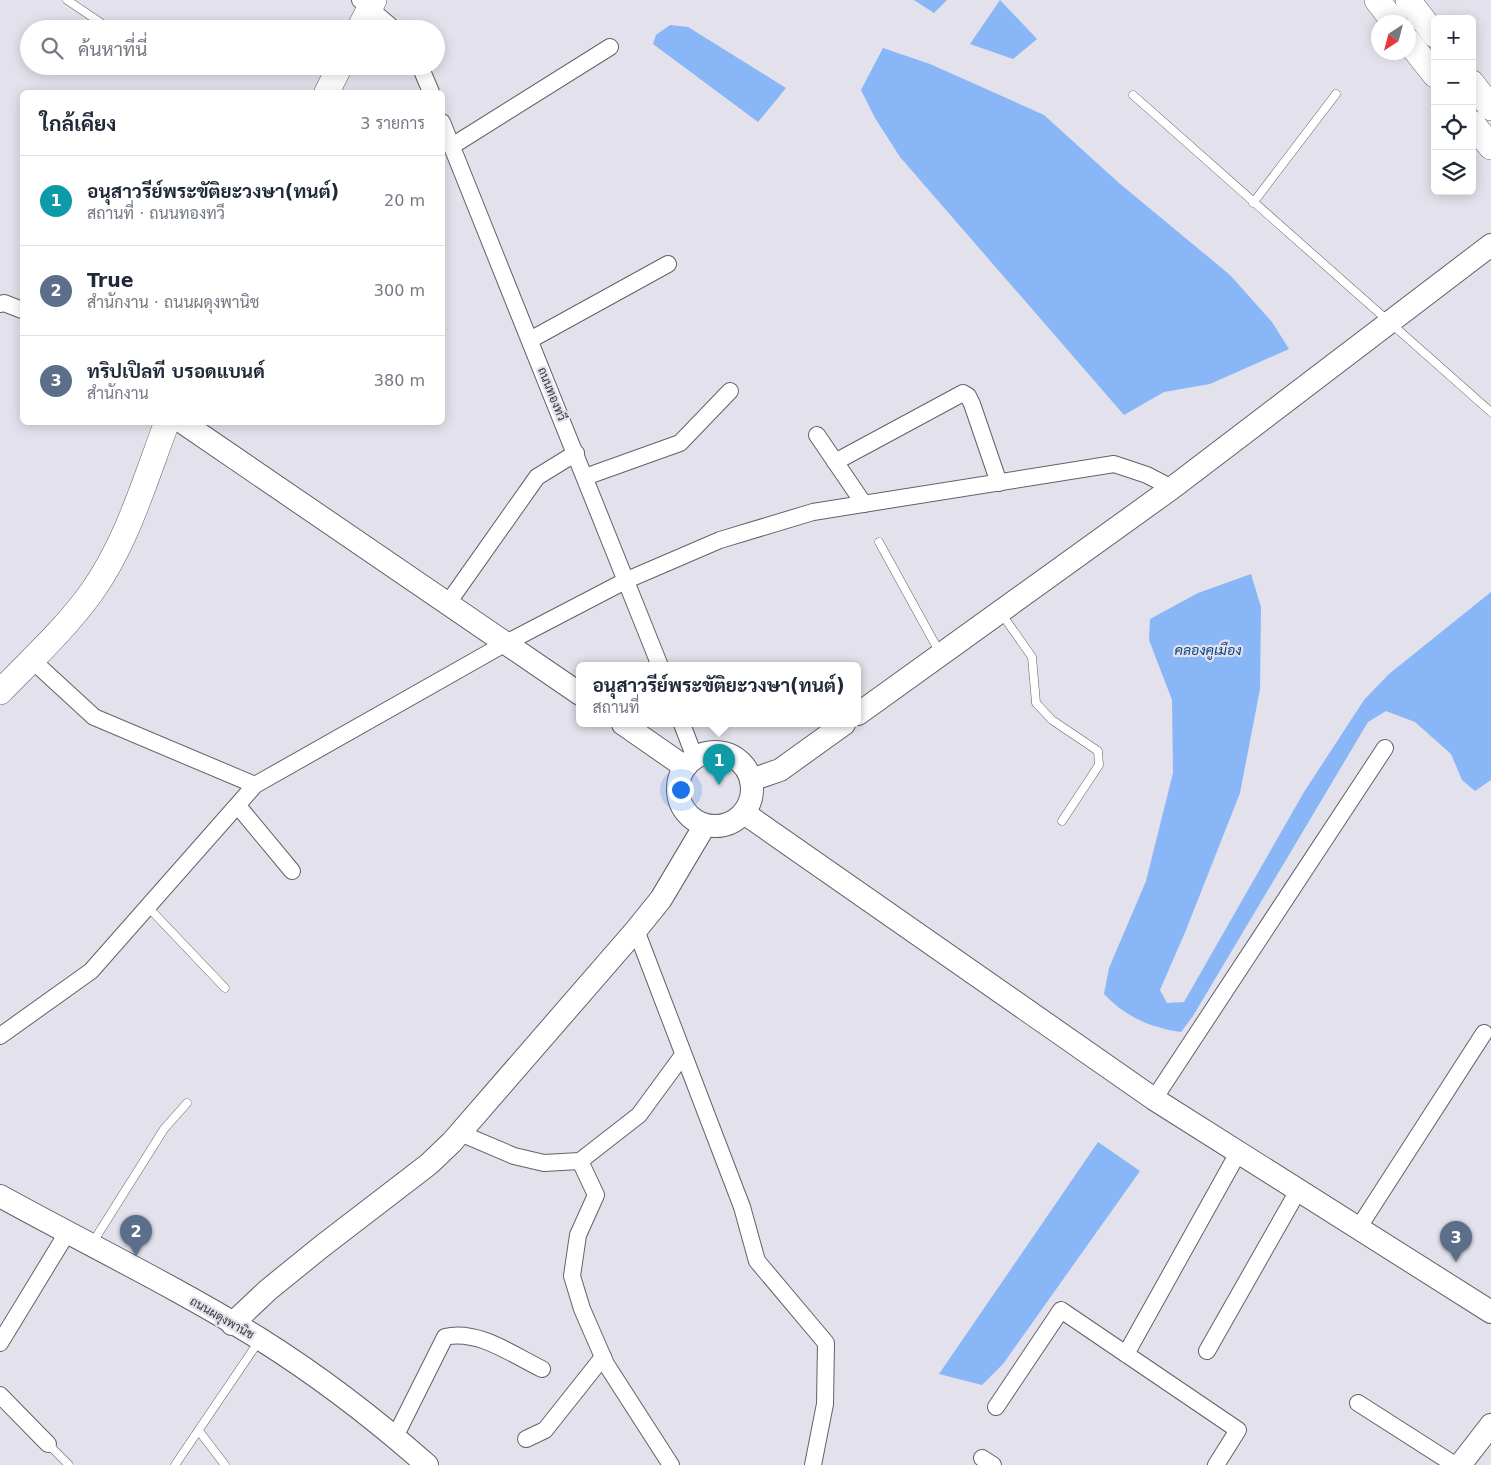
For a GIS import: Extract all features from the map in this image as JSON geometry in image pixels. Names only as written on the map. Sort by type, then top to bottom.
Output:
[{"type":"main road","points":[[1376,0],[1388,15]]},
{"type":"main road","points":[[1408,0],[1431,30]]},
{"type":"main road","points":[[1416,51],[1431,70]]},
{"type":"main road","points":[[329,90],[336,75]]},
{"type":"main road","points":[[1476,88],[1491,108]]},
{"type":"main road","points":[[1476,128],[1491,147]]},
{"type":"main road","points":[[0,692],[67,623],[91,593],[108,567],[124,534],[165,425]]},
{"type":"street","points":[[365,9],[381,20]]},
{"type":"street","points":[[452,146],[610,47]]},
{"type":"street","points":[[424,75],[430,90]]},
{"type":"street","name":"ถนนทองทวี","points":[[445,129],[658,662]]},
{"type":"street","points":[[861,712],[1172,488],[1491,246]]},
{"type":"street","points":[[530,340],[668,264]]},
{"type":"street","points":[[0,304],[4,303],[20,309]]},
{"type":"street","points":[[585,477],[680,443],[730,391]]},
{"type":"street","points":[[835,462],[963,393],[968,396],[972,404],[999,483]]},
{"type":"street","points":[[186,425],[576,691]]},
{"type":"street","points":[[817,435],[864,504]]},
{"type":"street","points":[[448,603],[537,477],[576,453]]},
{"type":"street","points":[[0,1036],[91,971],[255,785],[506,643],[627,580],[720,540],[813,512],[1114,464],[1147,475],[1172,488]]},
{"type":"street","points":[[32,660],[94,717],[255,785]]},
{"type":"street","points":[[628,727],[690,762]]},
{"type":"street","points":[[683,727],[690,762]]},
{"type":"street","points":[[751,780],[780,770],[840,727]]},
{"type":"street","points":[[1154,1099],[1385,748]]},
{"type":"street","points":[[717,752],[730,755],[746,768],[751,780],[752,793],[744,813],[734,821],[722,826],[705,825],[689,816],[681,805],[678,788],[680,776],[690,762],[704,753],[717,752]]},
{"type":"street","points":[[238,806],[292,871]]},
{"type":"street","points":[[744,813],[1154,1099],[1491,1312]]},
{"type":"street","points":[[232,1324],[268,1290],[321,1246],[430,1164],[460,1133],[661,899],[705,825]]},
{"type":"street","points":[[636,930],[742,1207],[757,1261],[826,1343],[825,1404],[813,1465]]},
{"type":"street","points":[[1359,1227],[1484,1033]]},
{"type":"street","points":[[460,1133],[514,1156],[544,1162],[580,1161],[639,1116],[683,1055]]},
{"type":"street","points":[[1126,1354],[1238,1153]]},
{"type":"street","points":[[580,1161],[596,1195],[578,1235],[572,1276],[582,1309],[603,1358],[671,1465]]},
{"type":"street","points":[[1208,1351],[1299,1189]]},
{"type":"street","name":"ถนนผดุงพานิช","points":[[0,1196],[67,1233],[92,1244],[260,1339],[330,1387],[395,1437],[427,1465]]},
{"type":"street","points":[[0,1343],[67,1233]]},
{"type":"street","points":[[996,1406],[1061,1310],[1238,1430],[1216,1465]]},
{"type":"street","points":[[395,1437],[445,1337],[460,1334],[485,1342],[542,1369]]},
{"type":"street","points":[[526,1439],[545,1430],[603,1358]]},
{"type":"street","points":[[0,1395],[48,1444]]},
{"type":"street","points":[[1358,1403],[1455,1465]]},
{"type":"street","points":[[1460,1465],[1491,1425]]},
{"type":"lane","points":[[67,0],[97,20]]},
{"type":"lane","points":[[1254,202],[1336,94]]},
{"type":"lane","points":[[1133,95],[1491,412]]},
{"type":"lane","points":[[879,542],[941,654]]},
{"type":"lane","points":[[1000,612],[1032,657],[1036,702],[1052,720],[1098,751],[1099,765],[1062,821]]},
{"type":"lane","points":[[148,907],[225,988]]},
{"type":"lane","points":[[92,1244],[164,1129],[187,1103]]},
{"type":"lane","points":[[175,1465],[260,1339]]},
{"type":"lane","points":[[199,1431],[225,1465]]},
{"type":"lane","points":[[48,1444],[69,1465]]},
{"type":"water","points":[[914,0],[947,0],[934,13]]},
{"type":"water","points":[[1000,0],[1037,39],[1013,59],[970,44]]},
{"type":"water","points":[[670,25],[688,27],[786,88],[758,122],[653,44],[656,35]]},
{"type":"water","points":[[883,48],[930,64],[1044,115],[1119,183],[1230,275],[1272,322],[1289,349],[1210,384],[1164,392],[1124,415],[900,157],[875,118],[861,90]]},
{"type":"water","name":"คลองคูเมือง","points":[[1251,574],[1261,607],[1260,689],[1240,793],[1186,930],[1160,990],[1167,1003],[1184,1002],[1304,792],[1364,700],[1389,674],[1491,592],[1491,780],[1475,791],[1462,780],[1451,754],[1415,722],[1386,711],[1368,722],[1193,1016],[1181,1032],[1139,1020],[1120,1009],[1104,994],[1109,968],[1146,881],[1173,773],[1172,700],[1149,640],[1150,619],[1198,593]]},
{"type":"water","points":[[1098,1142],[1140,1171],[1003,1364],[982,1385],[939,1374]]},
{"type":"place","name":"อนุสาวรีย์พระขัติยะวงษา(ทนต์)","points":[[719,785]]},
{"type":"place","name":"True","points":[[136,1256]]},
{"type":"place","name":"ทริปเปิลที บรอดแบนด์","points":[[1456,1262]]}]
